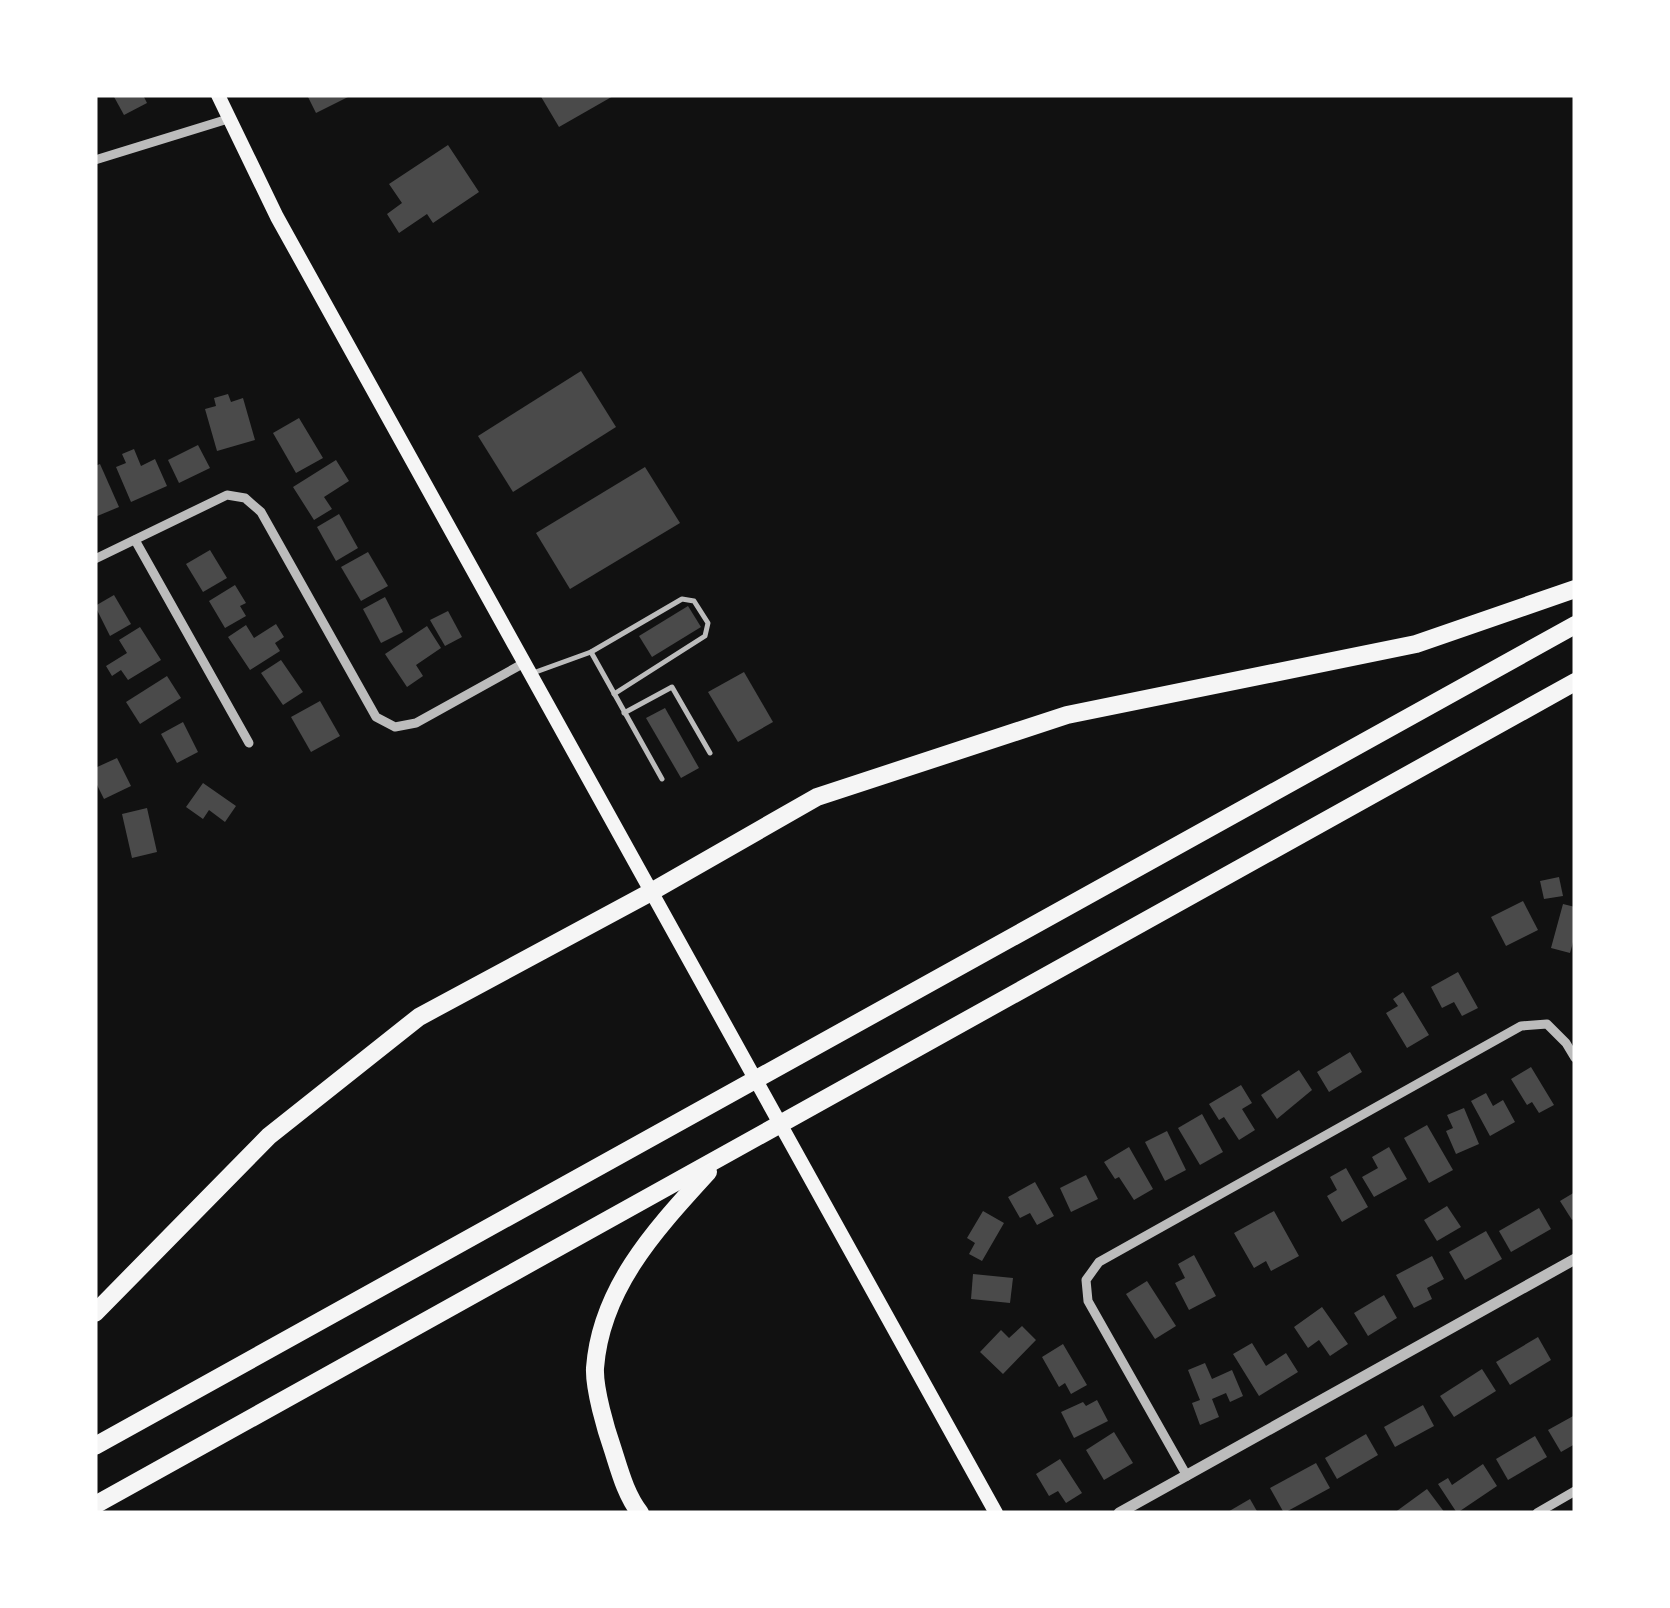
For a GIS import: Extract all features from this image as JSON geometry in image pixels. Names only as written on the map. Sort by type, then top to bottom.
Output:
[{"type":"highway","points":[[95,1313],[269,1136],[419,1016],[817,798],[1068,715],[1416,644],[1575,589]]},
{"type":"highway","points":[[95,1446],[1575,625]]},
{"type":"highway","points":[[95,1505],[1575,682]]},
{"type":"highway","points":[[640,1513],[632,1502],[608,1437],[595,1370],[610,1305],[645,1242],[718,1160]]},
{"type":"main road","points":[[218,95],[276,217],[996,1513]]},
{"type":"street","points":[[95,160],[228,119]]},
{"type":"street","points":[[95,559],[226,495],[245,498],[261,512],[376,717],[395,727],[416,723],[527,669]]},
{"type":"street","points":[[135,540],[249,744]]},
{"type":"street","points":[[1187,1476],[1088,1301],[1086,1280],[1099,1262],[1521,1026],[1546,1024],[1566,1042],[1575,1058]]},
{"type":"street","points":[[1119,1513],[1575,1258]]},
{"type":"street","points":[[1537,1513],[1575,1491]]},
{"type":"lane","points":[[527,669],[590,652],[682,599],[691,598],[708,624],[705,636],[614,694]]},
{"type":"lane","points":[[590,652],[662,780]]},
{"type":"lane","points":[[624,713],[672,687],[710,753]]},
{"type":"building","points":[[113,95],[143,95],[147,103],[124,115]]},
{"type":"building","points":[[307,95],[352,95],[316,113]]},
{"type":"building","points":[[540,95],[615,95],[559,127]]},
{"type":"building","points":[[448,145],[479,192],[433,223],[427,214],[399,233],[387,214],[402,203],[389,184]]},
{"type":"building","points":[[581,371],[616,427],[513,492],[478,436]]},
{"type":"building","points":[[228,394],[231,402],[243,398],[255,440],[217,451],[205,409],[216,406],[214,398]]},
{"type":"building","points":[[299,418],[323,458],[296,473],[273,433]]},
{"type":"building","points":[[198,445],[210,468],[179,483],[168,460]]},
{"type":"building","points":[[134,449],[141,466],[155,459],[167,486],[131,502],[116,467],[126,463],[122,454]]},
{"type":"building","points":[[336,460],[349,481],[324,497],[332,509],[314,520],[293,487]]},
{"type":"building","points":[[100,464],[119,507],[95,517],[95,466]]},
{"type":"building","points":[[645,467],[680,523],[570,589],[536,533]]},
{"type":"building","points":[[339,514],[358,548],[336,561],[317,527]]},
{"type":"building","points":[[210,550],[227,578],[203,592],[186,564]]},
{"type":"building","points":[[368,552],[388,586],[361,601],[341,567]]},
{"type":"building","points":[[235,585],[246,603],[240,606],[246,616],[225,628],[209,601]]},
{"type":"building","points":[[114,595],[131,624],[110,636],[95,606]]},
{"type":"building","points":[[385,597],[403,632],[381,643],[363,609]]},
{"type":"building","points":[[688,606],[701,627],[652,657],[639,636]]},
{"type":"building","points":[[448,611],[462,637],[445,646],[430,620]]},
{"type":"building","points":[[276,624],[284,637],[275,643],[280,651],[250,670],[228,637],[246,625],[254,638]]},
{"type":"building","points":[[427,626],[441,648],[416,665],[423,676],[407,687],[385,654]]},
{"type":"building","points":[[140,627],[161,660],[128,680],[121,670],[112,676],[106,666],[127,653],[119,640]]},
{"type":"building","points":[[281,660],[303,692],[283,705],[261,673]]},
{"type":"building","points":[[744,672],[773,722],[738,742],[708,692]]},
{"type":"building","points":[[167,676],[181,698],[140,724],[126,702]]},
{"type":"building","points":[[320,701],[340,736],[311,752],[291,717]]},
{"type":"building","points":[[665,708],[699,768],[681,778],[646,718]]},
{"type":"building","points":[[183,722],[198,752],[177,763],[161,734]]},
{"type":"building","points":[[117,758],[131,786],[104,799],[95,781],[95,768]]},
{"type":"building","points":[[203,783],[236,806],[225,822],[209,810],[203,819],[186,807]]},
{"type":"building","points":[[147,808],[157,852],[132,858],[122,814]]},
{"type":"building","points":[[1559,877],[1563,896],[1544,899],[1540,881]]},
{"type":"building","points":[[1523,901],[1538,930],[1506,946],[1491,917]]},
{"type":"building","points":[[1563,904],[1575,907],[1575,935],[1570,953],[1551,948]]},
{"type":"building","points":[[1458,972],[1478,1008],[1462,1016],[1454,1002],[1442,1008],[1431,987]]},
{"type":"building","points":[[1403,992],[1429,1035],[1407,1048],[1386,1013],[1398,1006],[1393,999]]},
{"type":"building","points":[[1350,1052],[1362,1072],[1329,1092],[1317,1072]]},
{"type":"building","points":[[1531,1067],[1554,1105],[1539,1113],[1532,1102],[1527,1105],[1511,1079]]},
{"type":"building","points":[[1299,1070],[1312,1090],[1277,1119],[1261,1095]]},
{"type":"building","points":[[1241,1085],[1252,1103],[1242,1109],[1255,1130],[1239,1140],[1224,1117],[1219,1120],[1209,1104]]},
{"type":"building","points":[[1486,1093],[1493,1106],[1503,1100],[1515,1122],[1490,1136],[1471,1101]]},
{"type":"building","points":[[1464,1108],[1479,1144],[1456,1154],[1446,1131],[1453,1128],[1447,1115]]},
{"type":"building","points":[[1202,1114],[1223,1152],[1200,1165],[1178,1128]]},
{"type":"building","points":[[1427,1125],[1453,1170],[1429,1183],[1404,1138]]},
{"type":"building","points":[[1167,1131],[1186,1170],[1165,1181],[1145,1142]]},
{"type":"building","points":[[1129,1147],[1153,1189],[1134,1200],[1104,1162]]},
{"type":"building","points":[[1389,1147],[1407,1179],[1374,1197],[1362,1177],[1378,1168],[1372,1157]]},
{"type":"building","points":[[1346,1168],[1368,1207],[1342,1222],[1327,1196],[1337,1190],[1330,1177]]},
{"type":"building","points":[[1086,1175],[1098,1199],[1071,1212],[1060,1188]]},
{"type":"building","points":[[1035,1182],[1054,1216],[1037,1225],[1030,1213],[1020,1218],[1008,1197]]},
{"type":"building","points":[[1575,1192],[1575,1218],[1572,1220],[1560,1201]]},
{"type":"building","points":[[1447,1206],[1461,1227],[1437,1241],[1424,1220]]},
{"type":"building","points":[[1539,1208],[1551,1229],[1511,1252],[1499,1231]]},
{"type":"building","points":[[983,1211],[1004,1223],[982,1261],[969,1254],[975,1243],[967,1238]]},
{"type":"building","points":[[1274,1211],[1299,1256],[1271,1271],[1266,1261],[1254,1268],[1234,1233]]},
{"type":"building","points":[[1486,1231],[1502,1259],[1465,1280],[1449,1252]]},
{"type":"building","points":[[1194,1255],[1216,1296],[1189,1310],[1175,1283],[1185,1278],[1178,1264]]},
{"type":"building","points":[[1432,1256],[1444,1279],[1427,1288],[1432,1299],[1414,1308],[1396,1275]]},
{"type":"building","points":[[973,1274],[1013,1278],[1010,1303],[971,1299]]},
{"type":"building","points":[[1147,1281],[1176,1326],[1155,1339],[1126,1294]]},
{"type":"building","points":[[1384,1295],[1397,1318],[1368,1336],[1354,1313]]},
{"type":"building","points":[[1322,1307],[1348,1344],[1330,1356],[1319,1340],[1308,1348],[1294,1327]]},
{"type":"building","points":[[1022,1326],[1036,1340],[1003,1374],[980,1352],[1001,1330],[1009,1338]]},
{"type":"building","points":[[1538,1337],[1551,1360],[1510,1385],[1496,1362]]},
{"type":"building","points":[[1252,1343],[1266,1366],[1286,1353],[1298,1372],[1259,1396],[1233,1354]]},
{"type":"building","points":[[1063,1344],[1087,1385],[1071,1394],[1065,1383],[1059,1387],[1042,1357]]},
{"type":"building","points":[[1205,1363],[1212,1379],[1232,1370],[1243,1396],[1230,1402],[1226,1393],[1212,1399],[1219,1417],[1200,1425],[1192,1403],[1200,1400],[1188,1370]]},
{"type":"building","points":[[1482,1369],[1496,1391],[1454,1417],[1440,1396]]},
{"type":"building","points":[[1097,1400],[1108,1421],[1074,1438],[1061,1412]]},
{"type":"building","points":[[1423,1405],[1434,1426],[1395,1447],[1384,1427]]},
{"type":"building","points":[[1575,1415],[1575,1444],[1561,1452],[1548,1430]]},
{"type":"building","points":[[1114,1432],[1133,1463],[1104,1480],[1086,1450]]},
{"type":"building","points":[[1366,1434],[1378,1455],[1337,1479],[1325,1458]]},
{"type":"building","points":[[1535,1436],[1547,1457],[1508,1480],[1496,1459]]},
{"type":"building","points":[[1060,1459],[1082,1493],[1066,1503],[1058,1491],[1049,1496],[1036,1474]]},
{"type":"building","points":[[1316,1463],[1330,1488],[1284,1513],[1270,1488]]},
{"type":"building","points":[[1483,1464],[1497,1486],[1457,1513],[1438,1484],[1448,1478],[1452,1485]]},
{"type":"building","points":[[1427,1489],[1445,1513],[1394,1513]]},
{"type":"building","points":[[1250,1499],[1258,1513],[1226,1513]]}]
